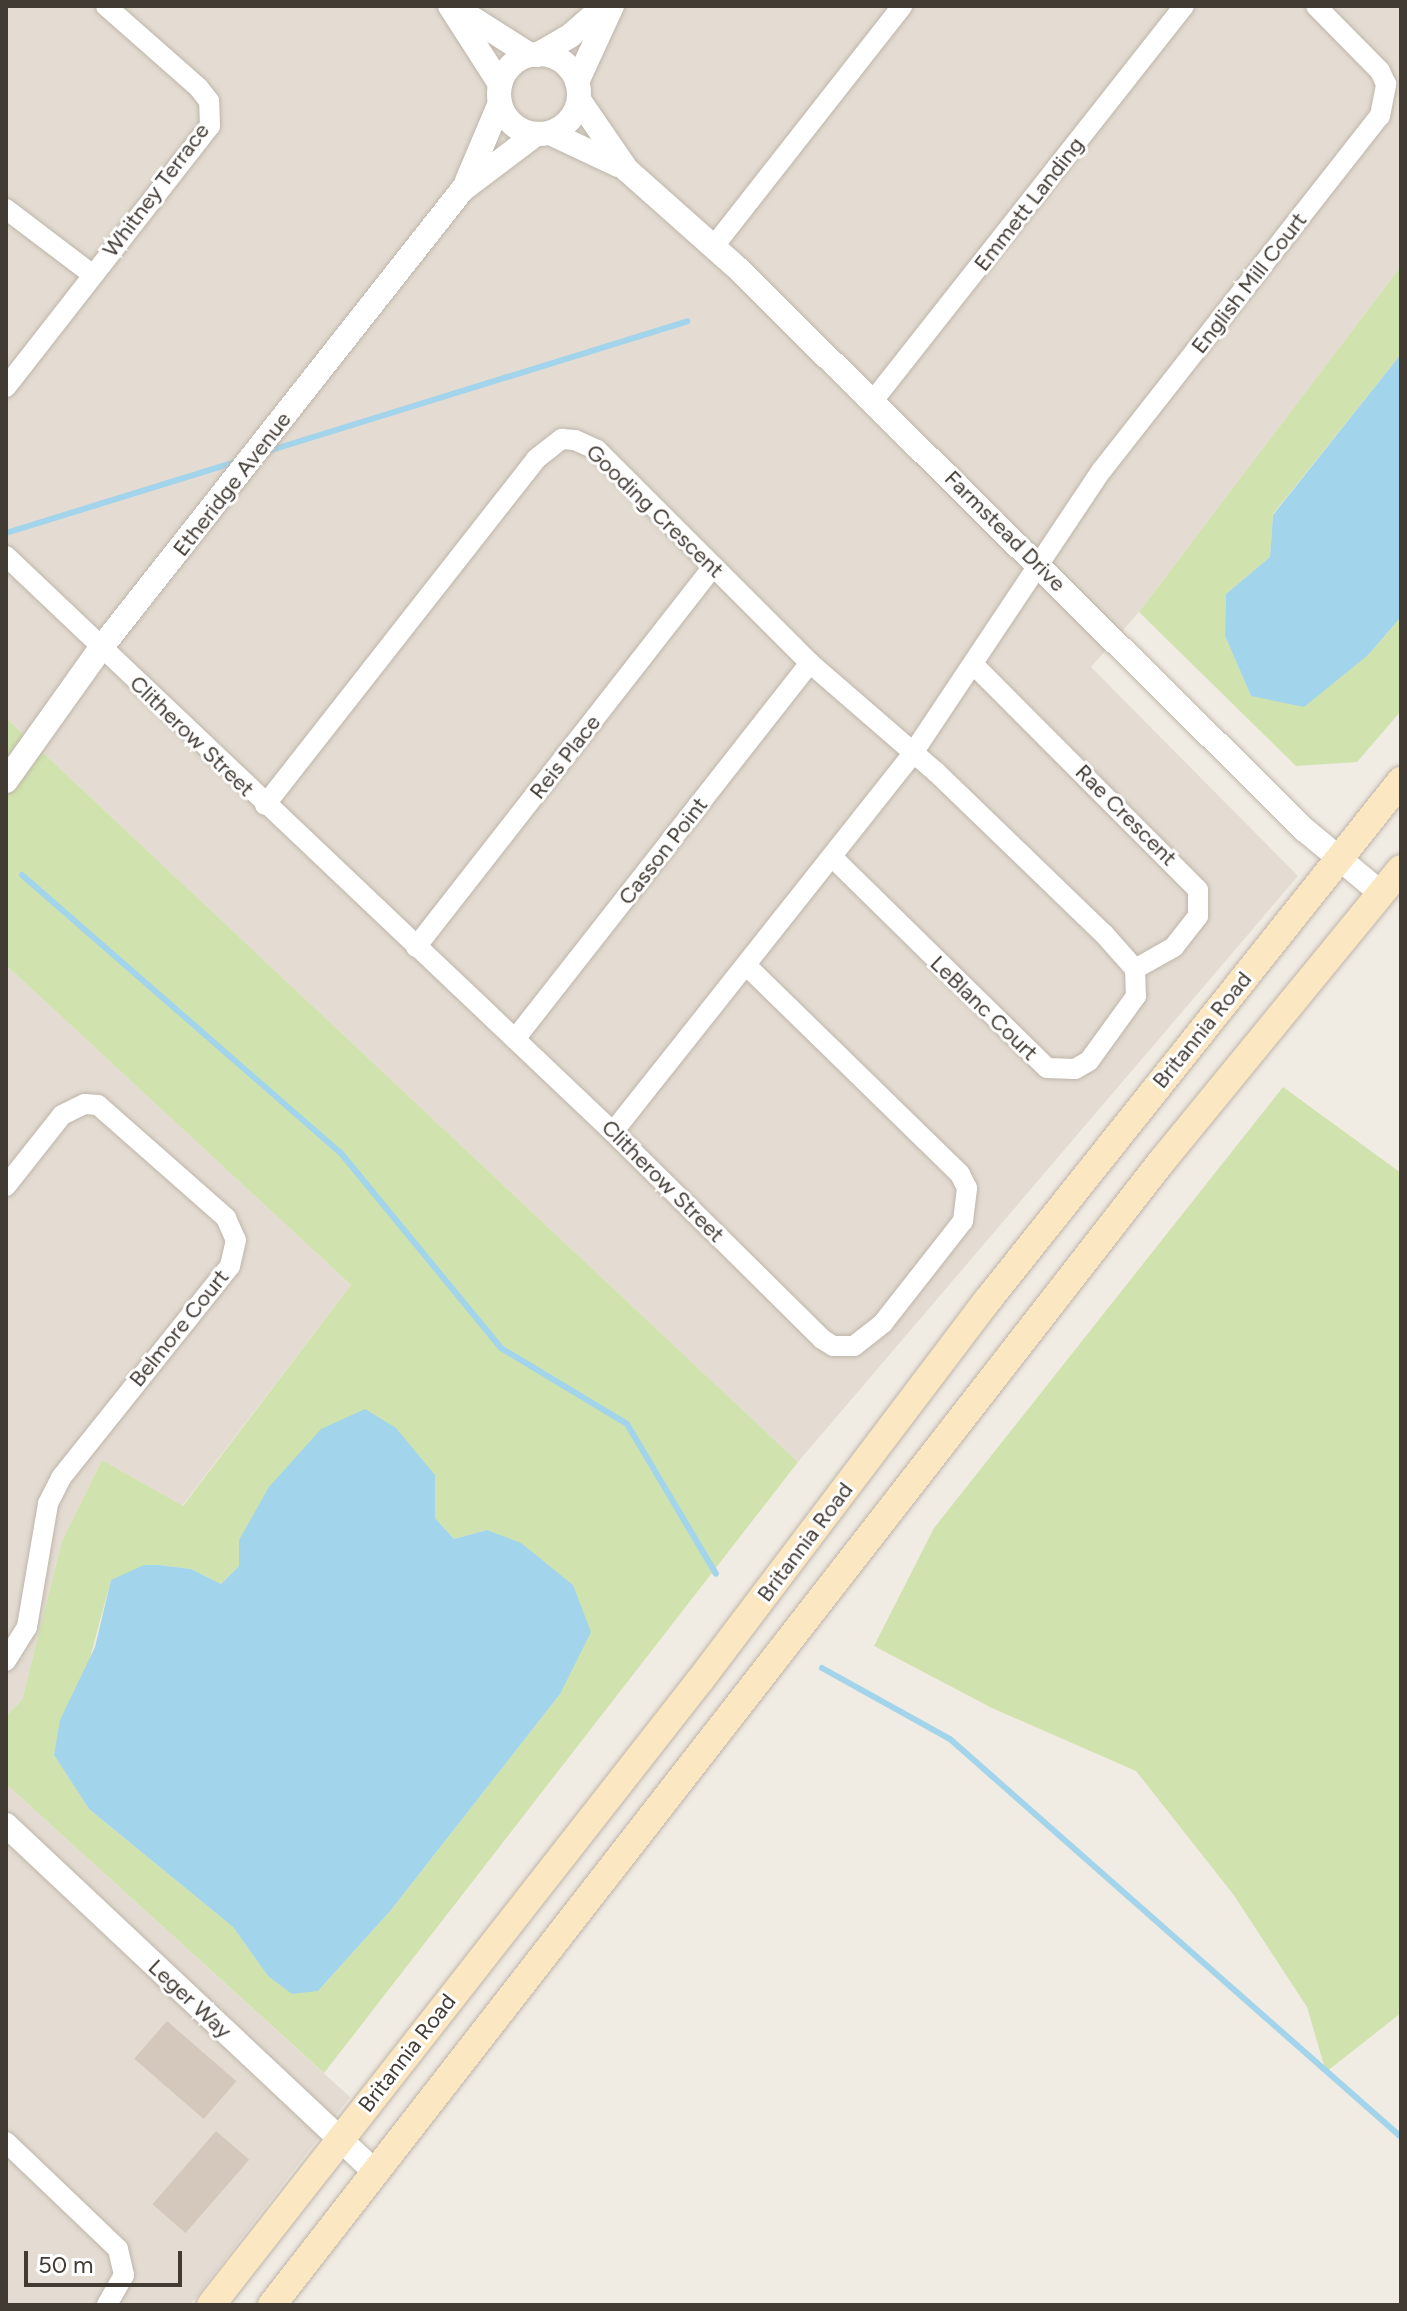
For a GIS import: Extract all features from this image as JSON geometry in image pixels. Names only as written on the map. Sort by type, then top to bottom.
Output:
[{"type":"main road","name":"Britannia Road","points":[[211,2305],[1337,857],[1401,781]]},
{"type":"main road","points":[[272,2305],[1162,1161],[1401,869]]},
{"type":"street","name":"Whitney Terrace","points":[[6,387],[210,126],[211,114],[199,88],[106,6]]},
{"type":"street","points":[[452,6],[533,55],[566,65],[578,91]]},
{"type":"street","points":[[452,6],[500,93],[513,124],[543,134],[569,121],[612,6]]},
{"type":"street","points":[[500,93],[511,65],[571,35],[604,6]]},
{"type":"street","points":[[714,246],[902,6]]},
{"type":"street","name":"Emmett Landing","points":[[872,402],[1184,6]]},
{"type":"street","name":"English Mill Court","points":[[613,1132],[913,753],[1102,470],[1380,116],[1386,84],[1380,71],[1316,6]]},
{"type":"street","name":"Farmstead Drive","points":[[578,91],[627,170],[714,246],[1337,857],[1381,893]]},
{"type":"street","name":"Etheridge Avenue","points":[[6,781],[101,648],[462,190],[500,93]]},
{"type":"street","name":"Etheridge Avenue","points":[[462,190],[543,134]]},
{"type":"street","name":"Farmstead Drive","points":[[543,134],[627,170]]},
{"type":"street","points":[[6,209],[93,275]]},
{"type":"street","name":"Gooding Crescent","points":[[265,805],[549,446],[575,440],[597,450],[810,663],[913,753]]},
{"type":"street","name":"Clitherow Street","points":[[6,556],[613,1132],[822,1339],[833,1346],[854,1346],[883,1323],[963,1221],[967,1188],[960,1174],[746,965]]},
{"type":"street","name":"Reis Place","points":[[416,947],[713,567]]},
{"type":"street","name":"Casson Point","points":[[515,1039],[810,663]]},
{"type":"street","name":"Rae Crescent","points":[[973,664],[1198,890],[1198,916],[1174,947],[1135,969]]},
{"type":"street","points":[[913,753],[1135,969]]},
{"type":"street","name":"LeBlanc Court","points":[[832,857],[1047,1068],[1075,1069],[1089,1061],[1131,1006],[1138,986],[1135,969]]},
{"type":"street","name":"Belmore Court","points":[[6,1186],[62,1115],[85,1104],[98,1105],[226,1218],[236,1240],[230,1266],[61,1478],[48,1504],[27,1627],[6,1661]]},
{"type":"street","name":"Leger Way","points":[[6,1825],[375,2172]]},
{"type":"street","points":[[6,2142],[118,2249],[124,2275],[107,2305]]},
{"type":"shaded area","points":[[6,6],[1401,6],[1401,266],[1139,612],[1091,667],[1298,876],[798,1462],[6,718]]},
{"type":"shaded area","points":[[6,965],[351,1285],[182,1506],[102,1460],[62,1541],[22,1700],[6,1716]]},
{"type":"shaded area","points":[[6,1784],[350,2097],[190,2305],[6,2305]]},
{"type":"green space","points":[[1401,266],[1401,354],[1273,514],[1270,557],[1226,594],[1225,636],[1251,696],[1368,655],[1401,617],[1401,711],[1357,762],[1296,766],[1139,612]]},
{"type":"green space","points":[[6,718],[798,1462],[324,2073],[6,1784],[6,1716],[22,1700],[62,1541],[102,1460],[183,1506],[351,1285],[6,965]],"holes":[[[435,1475],[435,1518],[454,1539],[487,1530],[560,1694],[391,1910],[318,1991],[268,1976],[233,1927],[89,1809],[54,1755],[61,1720],[84,1680],[111,1580],[159,1565],[191,1569],[221,1584],[239,1566],[239,1540]]]},
{"type":"green space","points":[[1283,1087],[1401,1173],[1401,2013],[1326,2072],[1307,2007],[1233,1894],[1136,1771],[992,1708],[874,1646],[934,1528]]},
{"type":"water","points":[[1401,354],[1401,617],[1368,655],[1304,707],[1251,696],[1225,636],[1226,594],[1270,557],[1273,515]]},
{"type":"water","points":[[365,1409],[396,1428],[435,1475],[435,1518],[454,1539],[487,1530],[521,1543],[573,1585],[591,1632],[560,1694],[391,1910],[318,1991],[292,1994],[268,1976],[233,1927],[89,1809],[54,1755],[60,1720],[95,1647],[111,1580],[144,1565],[159,1565],[191,1569],[221,1584],[239,1566],[239,1540],[269,1487],[321,1429]]},
{"type":"building","points":[[167,2021],[236,2081],[204,2119],[134,2059]]},
{"type":"building","points":[[216,2131],[249,2160],[186,2233],[152,2204]]},
{"type":"waterway","points":[[265,452],[687,321]]},
{"type":"waterway","points":[[6,533],[239,461]]},
{"type":"waterway","points":[[22,875],[340,1152],[501,1348],[627,1424],[716,1574]]},
{"type":"waterway","points":[[822,1668],[950,1739],[1401,2137]]}]
